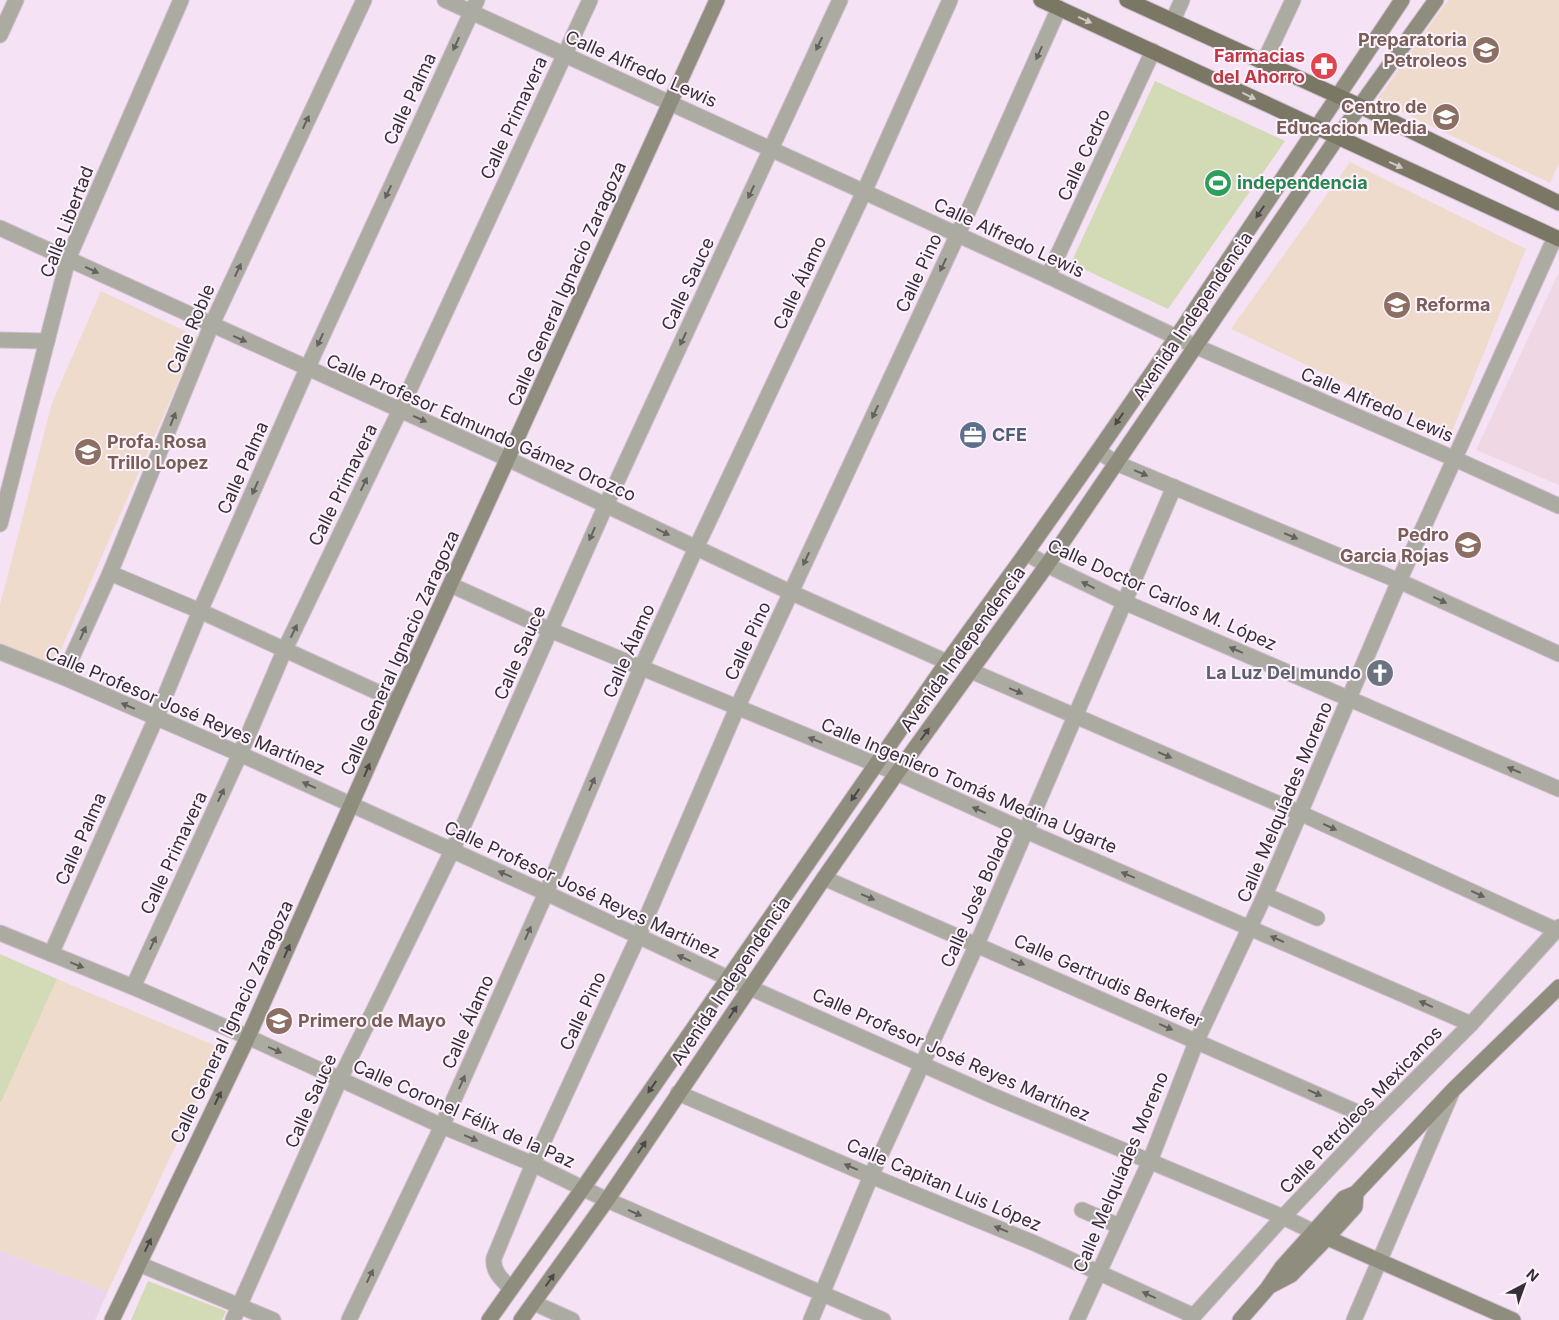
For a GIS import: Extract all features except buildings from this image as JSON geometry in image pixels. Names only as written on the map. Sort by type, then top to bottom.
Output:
[{"type":"main road","name":"Calle General Ignacio Zaragoza","points":[[112,1320],[248,1037],[397,701],[718,0]]},
{"type":"main road","points":[[1041,0],[1154,51],[1555,241]]},
{"type":"main road","points":[[1127,0],[1360,106],[1559,203]]},
{"type":"main road","name":"Avenida Independencia","points":[[489,1320],[583,1188],[947,662],[1026,553],[1176,338],[1402,0]]},
{"type":"main road","name":"Avenida Independencia","points":[[521,1320],[607,1200],[896,773],[1047,565],[1337,138],[1436,0]]},
{"type":"main road","points":[[1240,1320],[1266,1288],[1291,1275],[1320,1236],[1355,1207],[1356,1193],[1453,1090],[1559,987]]},
{"type":"main road","name":"Calle Profesor José Reyes Martínez","points":[[1320,1236],[1512,1320]]},
{"type":"street","points":[[0,35],[16,0]]},
{"type":"street","name":"Calle Libertad","points":[[0,524],[6,478],[47,341],[68,259],[181,0]]},
{"type":"street","name":"Calle Roble","points":[[62,677],[110,573],[211,326],[364,0]]},
{"type":"street","name":"Calle Alfredo Lewis","points":[[445,0],[474,6],[564,54],[958,234],[1176,338],[1559,506]]},
{"type":"street","name":"Calle Primavera","points":[[133,987],[240,754],[285,649],[400,410],[590,0]]},
{"type":"street","name":"Calle Sauce","points":[[234,1320],[340,1079],[452,850],[606,505],[840,0]]},
{"type":"street","name":"Calle Álamo","points":[[349,1320],[442,1126],[546,893],[641,668],[864,192],[950,0]]},
{"type":"street","points":[[1173,20],[1182,0]]},
{"type":"street","points":[[1264,62],[1292,0]]},
{"type":"street","name":"Calle Palma","points":[[51,954],[156,718],[200,611],[307,369],[474,6]]},
{"type":"street","name":"Calle Pino","points":[[511,1289],[495,1271],[493,1265],[494,1258],[532,1164],[638,937],[737,708],[958,234],[1059,8]]},
{"type":"street","name":"Calle Cedro","points":[[1048,276],[1154,51]]},
{"type":"street","name":"Calle Profesor Edmundo Gámez Orozco","points":[[0,228],[211,326],[508,459],[790,592],[947,662]]},
{"type":"street","name":"Calle Melquíades Moreno","points":[[1077,1320],[1150,1160],[1197,1040],[1266,895],[1399,580],[1555,241]]},
{"type":"street","points":[[0,340],[47,341]]},
{"type":"street","points":[[1098,450],[1116,463],[1399,580],[1559,654]]},
{"type":"street","name":"Calle José Bolado","points":[[811,1320],[871,1176],[977,944],[1174,487]]},
{"type":"street","name":"Calle Doctor Carlos M. López","points":[[1026,553],[1124,602],[1559,789]]},
{"type":"street","points":[[110,573],[200,611],[397,701]]},
{"type":"street","name":"Calle Ingeniero Tomás Medina Ugarte","points":[[451,585],[550,630],[896,773],[1471,1024]]},
{"type":"street","name":"Calle Profesor José Reyes Martínez","points":[[0,652],[240,754],[728,978],[991,1095],[1150,1160],[1283,1217],[1320,1236]]},
{"type":"street","points":[[971,671],[1300,813],[1558,928]]},
{"type":"street","name":"Calle Gertrudis Berkefer","points":[[824,878],[1376,1120]]},
{"type":"street","points":[[1266,895],[1317,918]]},
{"type":"street","name":"Calle Petróleos Mexicanos","points":[[1192,1318],[1283,1217],[1471,1024],[1558,928]]},
{"type":"street","name":"Calle Coronel Félix de la Paz","points":[[0,933],[133,987],[248,1037],[442,1126],[532,1164],[607,1200],[883,1320]]},
{"type":"street","points":[[1354,1320],[1453,1090]]},
{"type":"street","name":"Calle Capitan Luis López","points":[[678,1093],[871,1176],[1034,1243],[1099,1272],[1192,1318]]},
{"type":"street","points":[[1082,1210],[1119,1226]]},
{"type":"street","points":[[139,1264],[273,1320]]},
{"type":"street","points":[[534,1303],[572,1320]]},
{"type":"shaded area","name":"Preparatoria Petroleos","points":[[1448,0],[1559,0],[1559,163],[1550,183],[1377,100]]},
{"type":"shaded area","points":[[1350,162],[1526,249],[1451,434],[1231,329]]},
{"type":"shaded area","points":[[1559,272],[1559,485],[1476,450]]},
{"type":"shaded area","points":[[101,291],[198,337],[53,668],[0,645],[0,605],[52,403]]},
{"type":"shaded area","points":[[57,979],[221,1048],[108,1291],[0,1251],[0,1102]]},
{"type":"shaded area","points":[[0,1251],[108,1291],[95,1320],[0,1320]]},
{"type":"green space","points":[[1155,81],[1285,141],[1168,309],[1071,263]]},
{"type":"green space","points":[[0,954],[57,979],[1,1102],[0,1102]]},
{"type":"green space","points":[[148,1281],[226,1311],[222,1320],[131,1320]]},
{"type":"place","name":"Preparatoria Petroleos","points":[[1486,50]]},
{"type":"place","name":"Farmacias del Ahorro","points":[[1324,66]]},
{"type":"place","name":"Centro de Educacion Media","points":[[1446,117]]},
{"type":"place","name":"independencia","points":[[1218,183]]},
{"type":"place","name":"Reforma","points":[[1397,305]]},
{"type":"place","name":"CFE","points":[[973,435]]},
{"type":"place","name":"Profa. Rosa Trillo Lopez","points":[[88,452]]},
{"type":"place","name":"Pedro Garcia Rojas","points":[[1468,545]]},
{"type":"place","name":"La Luz Del mundo","points":[[1380,673]]},
{"type":"place","name":"Primero de Mayo","points":[[279,1021]]}]
